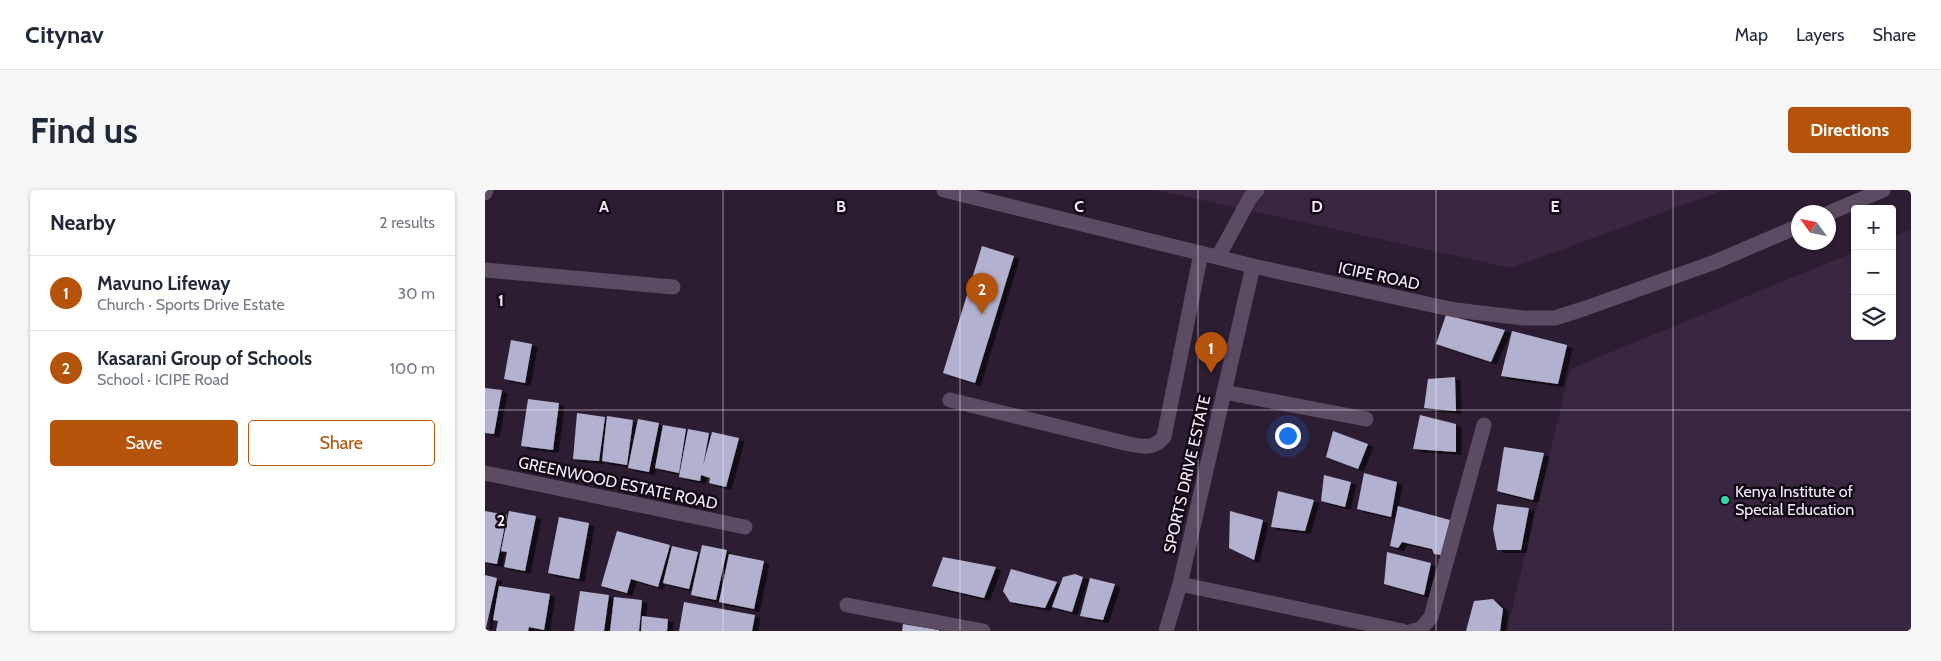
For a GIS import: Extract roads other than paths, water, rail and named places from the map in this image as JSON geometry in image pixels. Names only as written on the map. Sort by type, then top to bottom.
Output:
[{"type":"street","name":"ICIPE ROAD","points":[[944,190],[1253,266],[1455,310],[1524,318],[1555,318],[1715,262],[1791,229]]},
{"type":"street","points":[[1218,257],[1250,198],[1257,190]]},
{"type":"street","points":[[1836,210],[1883,190]]},
{"type":"street","points":[[950,400],[1129,444],[1146,447],[1157,444],[1164,437],[1201,253]]},
{"type":"street","name":"SPORTS DRIVE ESTATE","points":[[1166,631],[1180,584],[1253,266]]},
{"type":"street","points":[[485,270],[673,287]]},
{"type":"street","points":[[1224,392],[1367,419]]},
{"type":"street","points":[[1412,631],[1421,629],[1431,617],[1484,425]]},
{"type":"street","name":"GREENWOOD ESTATE ROAD","points":[[485,473],[745,527]]},
{"type":"street","points":[[1180,584],[1403,631]]},
{"type":"street","points":[[847,605],[983,631]]},
{"type":"place","name":"Kasarani Group of Schools","points":[[982,314]]},
{"type":"place","name":"Mavuno Lifeway","points":[[1211,373]]},
{"type":"place","name":"Kenya Institute of Special Education","points":[[1725,500]]}]
